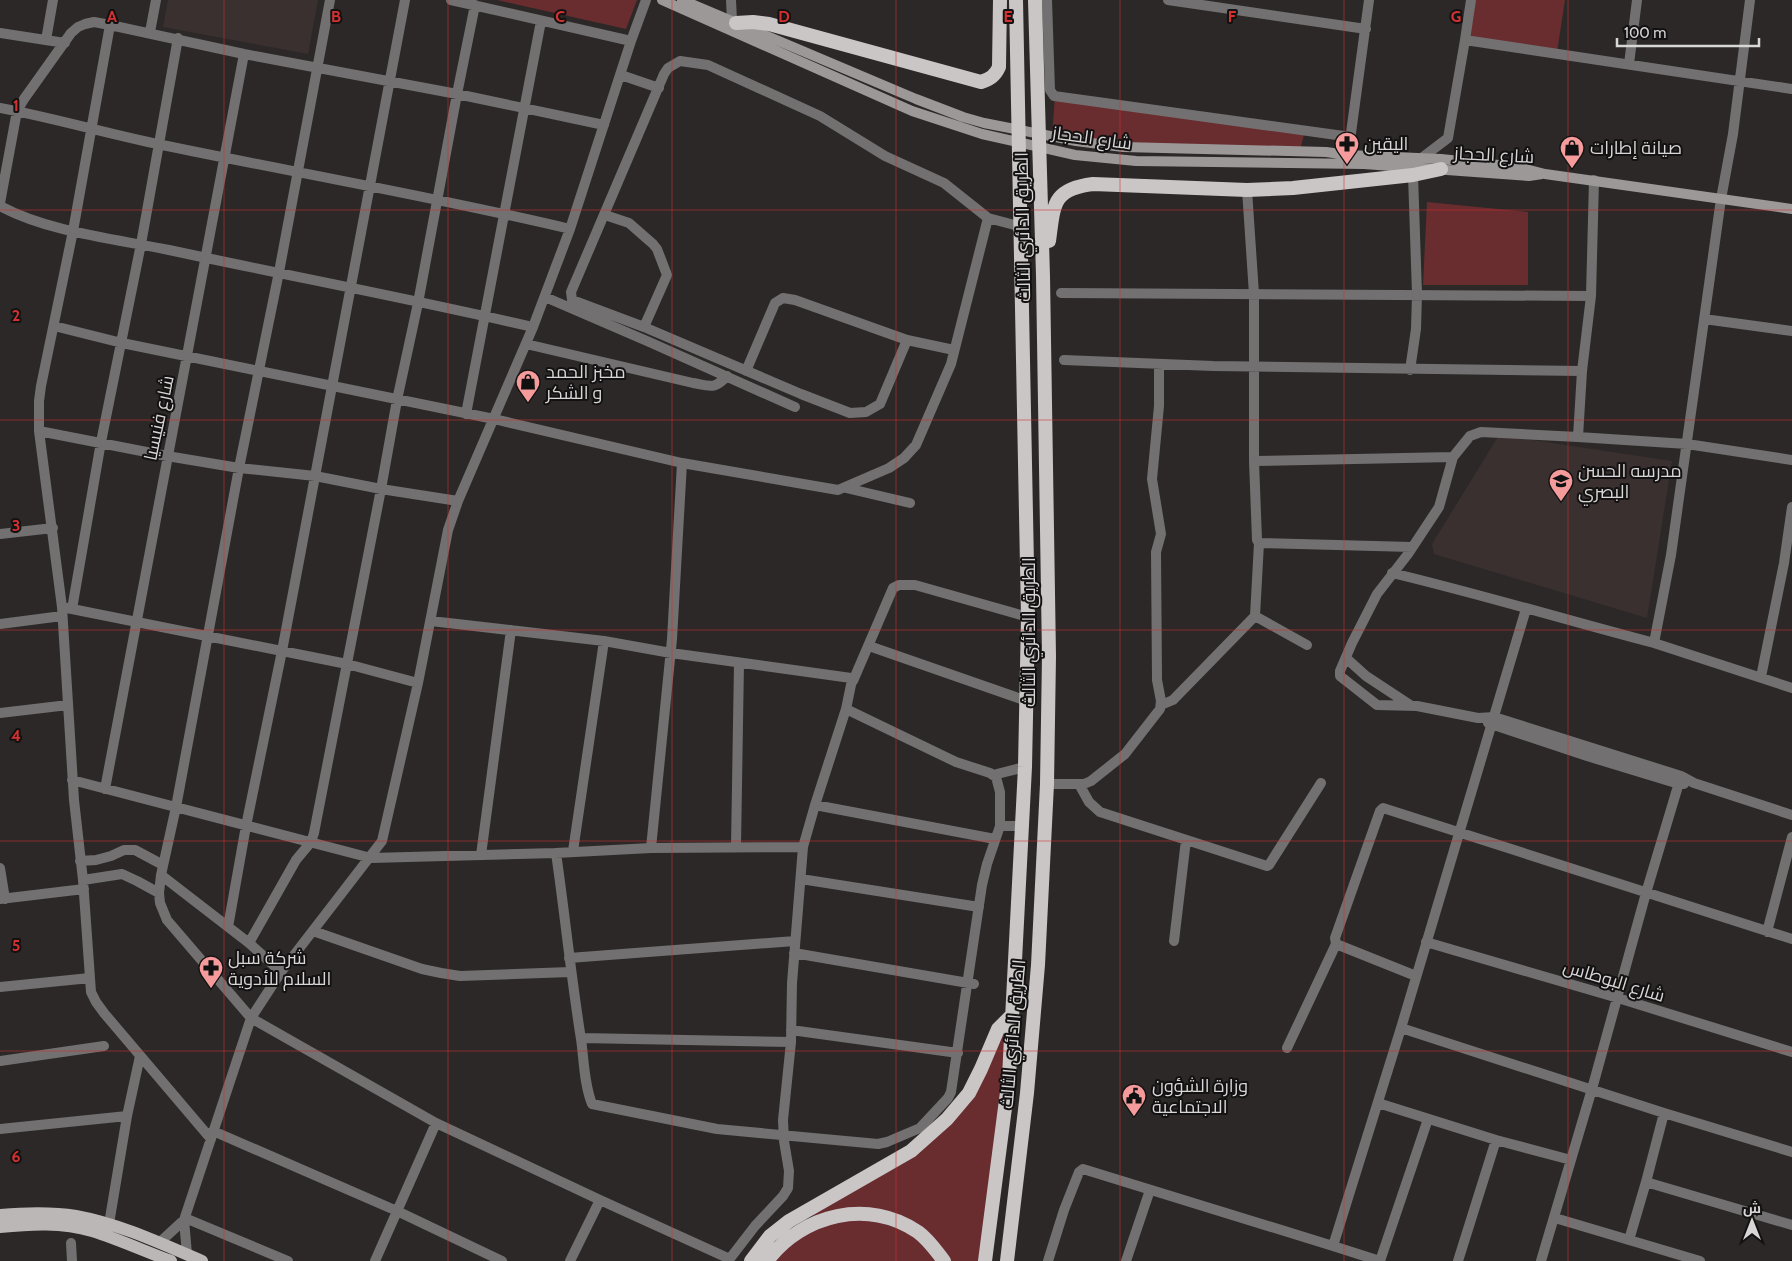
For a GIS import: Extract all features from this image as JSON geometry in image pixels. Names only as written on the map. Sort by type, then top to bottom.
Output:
[{"type":"highway","points":[[734,22],[769,24],[981,82],[995,74],[999,67],[1000,0]]},
{"type":"highway","name":"الطريق الدائري الثالث","points":[[985,1261],[1007,1102],[1027,701],[1028,617],[1022,227],[1016,0]]},
{"type":"highway","name":"الطريق الدائري الثالث","points":[[1007,1261],[1027,1093],[1038,956],[1048,784],[1049,656],[1043,276],[1035,0]]},
{"type":"highway","points":[[1043,276],[1054,208],[1062,194],[1076,186],[1093,184],[1247,190],[1293,188],[1413,175],[1440,169]]},
{"type":"highway","points":[[751,1261],[770,1236],[789,1221],[910,1151],[947,1119],[969,1093],[998,1029],[1012,1015]]},
{"type":"highway","points":[[767,1261],[781,1245],[806,1226],[830,1217],[856,1213],[886,1216],[910,1227],[925,1238],[944,1261]]},
{"type":"main road","name":"شارع الحجاز","points":[[662,0],[912,111],[982,134],[1075,155],[1136,161],[1364,164],[1529,176],[1545,174]]},
{"type":"main road","name":"شارع الحجاز","points":[[682,0],[963,117],[984,123],[1076,141],[1122,147],[1326,152],[1348,155],[1423,157],[1518,167],[1545,174],[1792,209]]},
{"type":"main road","points":[[0,1215],[27,1213],[67,1215],[109,1224],[202,1261]]},
{"type":"main road","points":[[0,1227],[50,1224],[91,1230],[147,1257],[170,1261]]},
{"type":"street","points":[[46,40],[53,0]]},
{"type":"street","points":[[150,32],[156,0]]},
{"type":"street","points":[[330,0],[159,893],[162,912],[167,920],[251,1018],[436,1123],[729,1260],[788,1188],[789,1171],[783,1115],[791,1042],[794,953],[803,847],[853,681],[893,588],[899,585],[916,585],[1028,617]]},
{"type":"street","points":[[228,927],[405,0]]},
{"type":"street","points":[[450,0],[631,41]]},
{"type":"street","points":[[187,1254],[185,1219],[251,1018],[281,972],[371,858],[385,833],[431,621],[448,530],[458,501],[533,327],[570,229],[646,0]]},
{"type":"street","points":[[731,0],[734,22]]},
{"type":"street","points":[[1047,0],[1050,90],[1054,96],[1351,137]]},
{"type":"street","points":[[1168,0],[1366,29]]},
{"type":"street","points":[[1348,155],[1369,0]]},
{"type":"street","points":[[1423,157],[1448,138],[1471,0]]},
{"type":"street","points":[[1630,64],[1637,0]]},
{"type":"street","points":[[1654,643],[1671,555],[1721,199],[1733,134],[1750,0]]},
{"type":"street","points":[[249,943],[296,860],[311,842],[397,400],[418,303],[456,94],[475,5]]},
{"type":"street","points":[[466,414],[541,21]]},
{"type":"street","points":[[533,327],[279,272],[73,231],[11,212],[0,204],[17,111],[65,42],[78,27],[94,22],[150,32],[244,54],[456,94],[604,126]]},
{"type":"street","points":[[110,25],[73,231],[39,401],[39,431],[65,610],[72,780],[92,992],[96,1002],[140,1056],[212,1135],[397,1210],[502,1261]]},
{"type":"street","points":[[0,34],[65,42]]},
{"type":"street","points":[[65,610],[122,343],[178,38]]},
{"type":"street","points":[[1465,40],[1792,89]]},
{"type":"street","name":"شارع فنيسيا","points":[[105,788],[244,54]]},
{"type":"street","points":[[907,340],[880,404],[866,412],[850,413],[572,300],[570,297],[571,292],[668,68],[680,61],[708,65],[774,93],[820,116],[885,156],[944,183],[988,218],[1022,227]]},
{"type":"street","points":[[620,75],[659,88]]},
{"type":"street","points":[[0,108],[159,145],[371,186],[570,229]]},
{"type":"street","points":[[1410,370],[1416,329],[1417,294],[1413,175]]},
{"type":"street","points":[[1578,437],[1582,371],[1591,296],[1594,180]]},
{"type":"street","points":[[1161,705],[1173,700],[1255,616],[1260,543],[1257,540],[1254,461],[1254,294],[1247,190]]},
{"type":"street","points":[[605,215],[629,223],[653,244],[657,249],[666,275],[644,328]]},
{"type":"street","points":[[54,326],[122,343],[494,419],[682,463],[832,490],[846,488],[889,468],[904,458],[916,445],[951,364],[988,218]]},
{"type":"street","points":[[1061,293],[1591,296]]},
{"type":"street","points":[[544,297],[795,407]]},
{"type":"street","points":[[746,371],[775,303],[783,298],[795,300],[907,340],[954,350]]},
{"type":"street","points":[[1704,319],[1792,331]]},
{"type":"street","points":[[526,344],[693,384],[713,387],[720,384],[727,376]]},
{"type":"street","points":[[1064,360],[1410,370],[1582,371]]},
{"type":"street","points":[[1048,784],[1079,784],[1091,781],[1125,754],[1156,715],[1161,705],[1158,685],[1156,552],[1161,534],[1152,479],[1159,406],[1159,364]]},
{"type":"street","points":[[39,431],[167,456],[239,468],[315,476],[458,501]]},
{"type":"street","points":[[1792,460],[1686,444],[1481,432],[1470,436],[1453,458],[1441,504],[1373,602],[1340,671],[1340,676],[1377,705],[1410,705],[1478,718],[1694,783],[1792,815]]},
{"type":"street","points":[[1254,461],[1453,458]]},
{"type":"street","points":[[651,848],[670,653],[682,463]]},
{"type":"street","points":[[846,488],[910,504]]},
{"type":"street","points":[[1761,677],[1788,563],[1792,507]]},
{"type":"street","points":[[0,534],[53,528]]},
{"type":"street","points":[[1260,543],[1412,547]]},
{"type":"street","points":[[1392,573],[1654,643],[1792,688]]},
{"type":"street","points":[[1333,1246],[1401,1028],[1526,609]]},
{"type":"street","points":[[0,624],[65,610],[138,621],[347,664],[418,683]]},
{"type":"street","points":[[1255,616],[1307,645]]},
{"type":"street","points":[[431,621],[604,641],[670,653],[851,678],[853,681]]},
{"type":"street","points":[[480,855],[511,630]]},
{"type":"street","points":[[573,852],[604,641]]},
{"type":"street","points":[[869,646],[1027,701]]},
{"type":"street","points":[[1346,658],[1366,676],[1410,705]]},
{"type":"street","points":[[736,846],[739,663]]},
{"type":"street","points":[[1158,685],[1173,700]]},
{"type":"street","points":[[0,713],[68,705]]},
{"type":"street","points":[[846,709],[956,762],[993,774],[1025,767]]},
{"type":"street","points":[[556,853],[570,972],[586,1081],[593,1104],[717,1129],[878,1144],[920,1128],[950,1095],[972,984],[979,907],[987,864],[1000,826],[999,785],[993,774]]},
{"type":"street","points":[[72,780],[371,858],[556,853],[651,848],[803,847]]},
{"type":"street","points":[[1541,1261],[1555,1218],[1646,893],[1680,780]]},
{"type":"street","points":[[1079,784],[1089,802],[1100,812],[1264,866],[1269,865],[1321,783]]},
{"type":"street","points":[[815,805],[995,839]]},
{"type":"street","points":[[1287,1048],[1336,944],[1336,938],[1382,809],[1792,939]]},
{"type":"street","points":[[1000,826],[1022,826]]},
{"type":"street","points":[[1767,932],[1792,837]]},
{"type":"street","points":[[1174,941],[1186,840]]},
{"type":"street","points":[[80,861],[96,860],[112,856],[124,850],[134,850],[162,870],[281,972]]},
{"type":"street","points":[[0,868],[2,899],[83,885],[122,874],[159,893]]},
{"type":"street","points":[[801,879],[979,907]]},
{"type":"street","points":[[313,931],[422,969],[441,973],[460,976],[570,972]]},
{"type":"street","points":[[569,958],[795,941]]},
{"type":"street","name":"شارع البوطاس","points":[[1426,942],[1618,998],[1792,1052]]},
{"type":"street","points":[[1336,944],[1416,976]]},
{"type":"street","points":[[794,953],[972,984]]},
{"type":"street","points":[[0,987],[90,978]]},
{"type":"street","points":[[1401,1028],[1664,1113],[1792,1152]]},
{"type":"street","points":[[791,1030],[958,1053]]},
{"type":"street","points":[[581,1038],[791,1042]]},
{"type":"street","points":[[0,1061],[104,1046]]},
{"type":"street","points":[[109,1224],[127,1116],[140,1056]]},
{"type":"street","points":[[1378,1103],[1496,1140],[1571,1160]]},
{"type":"street","points":[[1630,1240],[1664,1113]]},
{"type":"street","points":[[0,1129],[127,1116]]},
{"type":"street","points":[[1048,1261],[1064,1210],[1081,1170],[1380,1261],[1428,1119]]},
{"type":"street","points":[[375,1261],[436,1123]]},
{"type":"street","points":[[1458,1261],[1496,1140]]},
{"type":"street","points":[[1646,1182],[1792,1225]]},
{"type":"street","points":[[1129,1260],[1150,1190]]},
{"type":"street","points":[[570,1261],[600,1200]]},
{"type":"street","points":[[1555,1218],[1700,1261]]},
{"type":"street","points":[[159,1243],[185,1219]]},
{"type":"street","points":[[185,1219],[288,1261]]},
{"type":"street","points":[[71,1242],[72,1261]]},
{"type":"shaded area","points":[[168,0],[318,0],[308,54],[163,27]]},
{"type":"shaded area","points":[[497,0],[637,0],[626,29]]},
{"type":"shaded area","points":[[1471,0],[1565,0],[1557,52],[1466,40]]},
{"type":"shaded area","points":[[1055,96],[1305,130],[1300,151],[1124,147],[1052,136]]},
{"type":"shaded area","points":[[1427,202],[1528,212],[1528,285],[1423,285]]},
{"type":"shaded area","name":"مدرسه الحسن البصري","points":[[1499,435],[1672,461],[1647,618],[1434,554],[1432,544]]},
{"type":"shaded area","points":[[1010,1019],[983,1261],[945,1261],[884,1213],[819,1220],[808,1211],[942,1127]]},
{"type":"shaded area","points":[[858,1215],[917,1235],[940,1261],[770,1261],[809,1228]]},
{"type":"place","name":"اليقين","points":[[1347,165]]},
{"type":"place","name":"صيانة إطارات","points":[[1572,169]]},
{"type":"place","name":"مخبز الحمد و الشكر","points":[[528,403]]},
{"type":"place","name":"مدرسه الحسن البصري","points":[[1561,502]]},
{"type":"place","name":"شركة سبل السلام للأدوية","points":[[211,989]]},
{"type":"place","name":"وزارة الشؤون الاجتماعية","points":[[1134,1117]]}]
